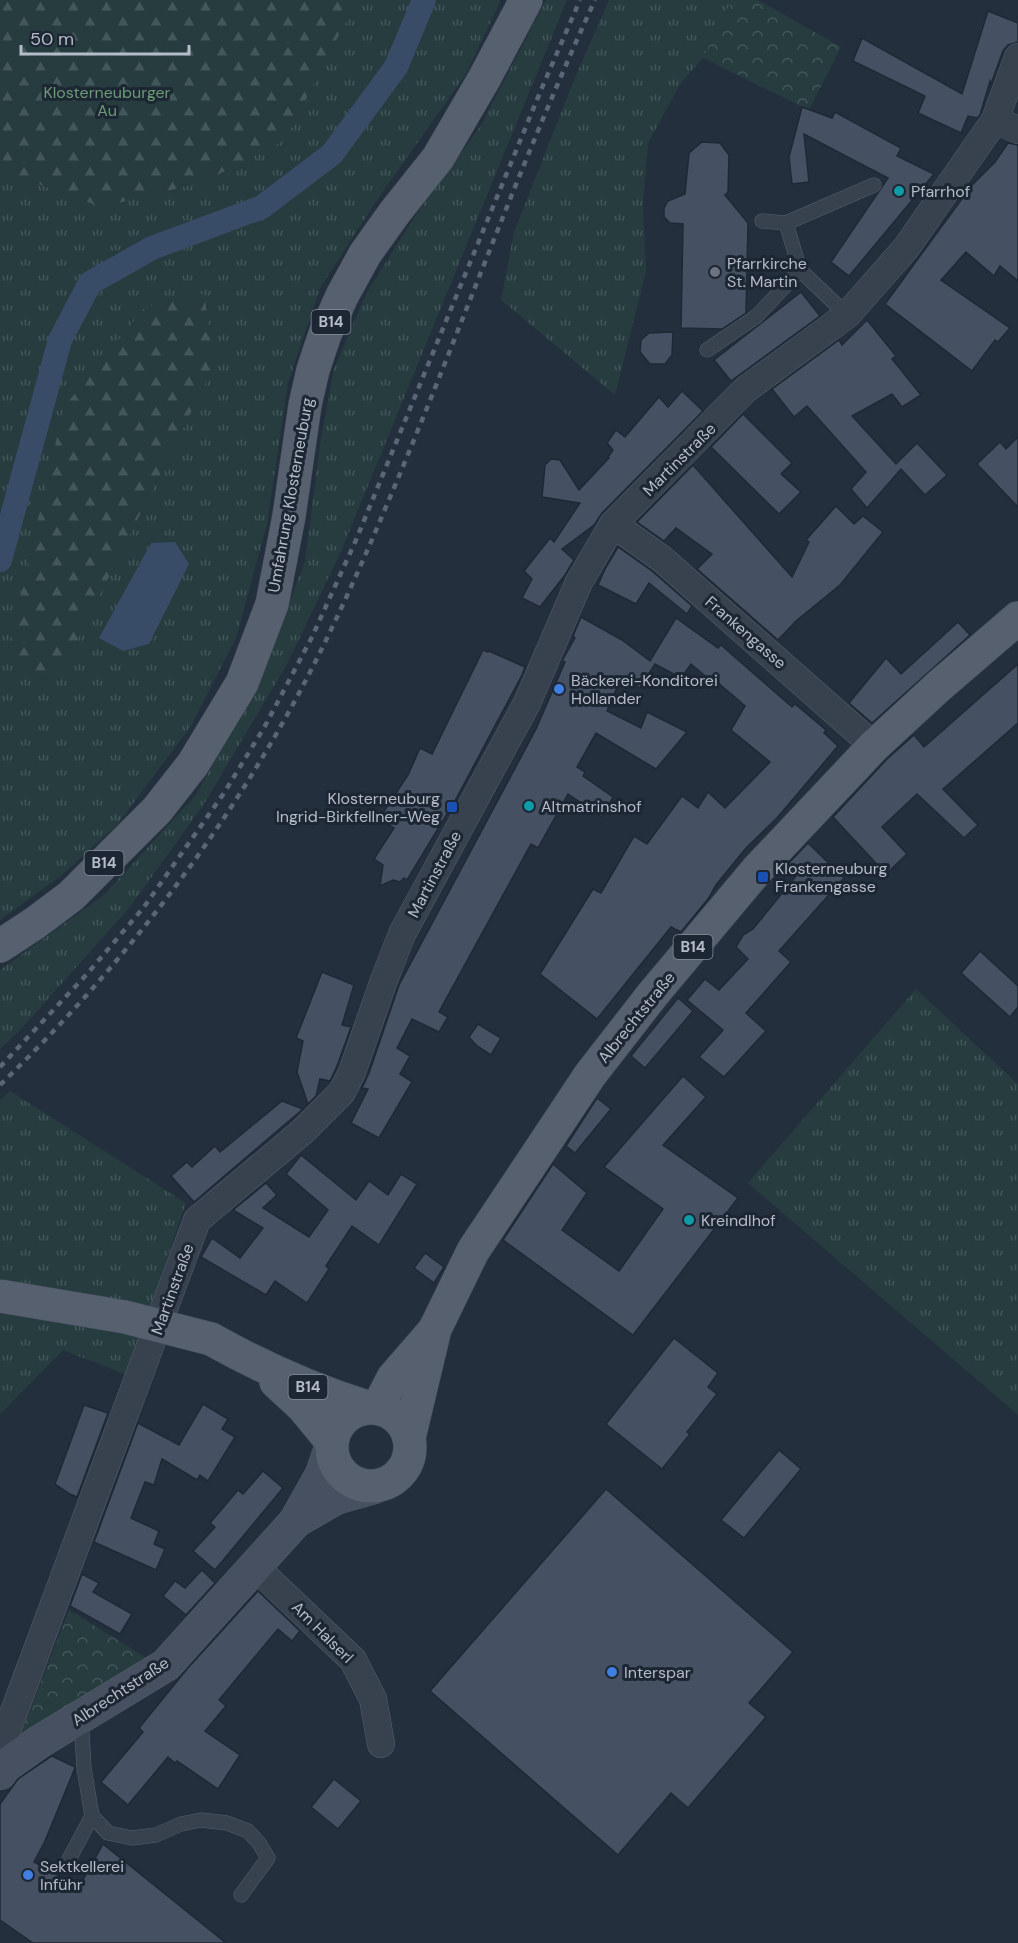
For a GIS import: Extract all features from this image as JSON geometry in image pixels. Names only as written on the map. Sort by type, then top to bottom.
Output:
[{"type":"main road","name":"Umfahrung Klosterneuburg","points":[[0,946],[71,896],[157,810],[193,764],[242,683],[272,604],[289,516],[305,405],[325,334],[365,254],[438,158],[526,0]]},
{"type":"main road","name":"Albrechtstraße","points":[[409,1438],[435,1329],[473,1251],[590,1075],[653,994],[757,870],[874,746],[1018,618]]},
{"type":"main road","name":"B14","points":[[0,1296],[125,1317],[211,1339],[254,1363],[320,1392],[371,1407],[397,1418],[404,1426],[411,1446],[401,1473],[389,1482],[375,1486],[357,1484],[345,1477],[334,1462],[331,1445],[303,1407],[254,1363]]},
{"type":"main road","name":"Albrechtstraße","points":[[371,1407],[435,1329]]},
{"type":"main road","name":"B14","points":[[331,1445],[337,1426],[345,1417],[371,1407]]},
{"type":"main road","name":"Albrechtstraße","points":[[2,1770],[39,1742],[166,1665],[295,1522],[322,1474],[331,1445]]},
{"type":"main road","name":"Albrechtstraße","points":[[295,1522],[336,1498],[375,1486]]},
{"type":"street","name":"Martinstraße","points":[[2,1770],[6,1733],[197,1220],[302,1132],[342,1092],[352,1072],[402,933],[527,703],[579,582],[613,524],[746,389],[847,315],[906,248],[1006,125],[1018,57]]},
{"type":"street","name":"Frankengasse","points":[[613,524],[662,559],[874,746]]},
{"type":"street","name":"Am Halserl","points":[[255,1567],[353,1660],[373,1699],[381,1744]]},
{"type":"lane","points":[[762,221],[786,223],[874,185]]},
{"type":"lane","points":[[786,223],[800,270],[847,315]]},
{"type":"lane","points":[[707,350],[757,316],[800,270]]},
{"type":"lane","points":[[81,1717],[84,1768],[92,1816],[108,1833],[132,1838],[156,1835],[181,1824],[201,1820],[227,1823],[248,1832],[259,1843],[268,1858],[241,1895]]},
{"type":"lane","points":[[67,1863],[92,1816]]},
{"type":"green space","name":"Klosterneuburger Au","points":[[0,0],[357,0],[285,140],[204,182],[101,207],[0,170]]},
{"type":"green space","points":[[357,0],[501,0],[466,74],[377,200],[320,288],[288,383],[267,524],[236,638],[191,726],[117,825],[62,875],[0,920],[0,170],[101,207],[285,140]],"holes":[[[145,307],[215,364],[77,640],[47,680],[7,653],[64,408]]]},
{"type":"green space","points":[[546,0],[567,0],[340,554],[287,664],[204,804],[130,907],[22,1028],[0,1049],[0,970],[104,895],[195,796],[261,680],[305,561],[321,438],[334,369],[367,292],[415,216],[480,127]]},
{"type":"green space","points":[[609,0],[732,0],[703,58],[681,83],[648,143],[643,204],[646,271],[615,395],[501,300],[514,232],[574,80]]},
{"type":"green space","points":[[732,0],[758,0],[841,47],[809,110],[703,58]]},
{"type":"green space","points":[[204,294],[215,364],[77,641],[47,680],[7,653],[64,407],[145,307]]},
{"type":"green space","points":[[916,989],[1018,1084],[1018,1415],[748,1183]]},
{"type":"green space","points":[[10,1091],[186,1203],[127,1375],[63,1350],[0,1414],[0,1100]]},
{"type":"green space","points":[[69,1610],[147,1658],[15,1749]]},
{"type":"water","points":[[175,542],[189,564],[149,644],[123,651],[99,638],[151,543]]},
{"type":"building","points":[[988,11],[1018,23],[1018,42],[1008,45],[1003,51],[991,84],[990,81],[980,115],[977,118],[968,116],[961,133],[918,113],[925,96],[853,61],[862,38],[962,94]]},
{"type":"building","name":"Pfarrhof","points":[[802,107],[832,118],[835,112],[901,148],[897,156],[934,174],[849,276],[831,262],[888,178],[804,134],[809,182],[792,184],[789,157]]},
{"type":"building","name":"Pfarrkirche St. Martin","points":[[702,142],[720,143],[729,155],[728,192],[725,195],[748,223],[746,313],[722,329],[681,328],[683,224],[670,223],[664,217],[664,208],[668,201],[685,194],[689,153]]},
{"type":"building","points":[[1008,143],[1018,145],[1018,281],[1000,266],[994,276],[966,252],[941,280],[1010,328],[998,342],[995,340],[972,371],[885,304],[972,185],[995,162]]},
{"type":"building","points":[[801,292],[820,316],[731,381],[714,360]]},
{"type":"building","points":[[867,320],[896,356],[892,359],[921,395],[902,407],[892,394],[852,416],[896,464],[917,443],[947,475],[925,495],[901,469],[867,508],[851,489],[866,472],[807,406],[794,417],[772,389],[839,340],[842,345]]},
{"type":"building","points":[[673,332],[672,355],[665,364],[650,364],[640,352],[641,340],[649,333]]},
{"type":"building","points":[[682,391],[703,411],[602,513],[594,525],[562,549],[574,560],[540,607],[522,598],[532,579],[524,571],[550,538],[554,542],[580,503],[542,497],[545,465],[551,459],[560,460],[579,490],[609,458],[613,450],[607,443],[616,430],[625,437],[659,397],[668,407]]},
{"type":"building","points":[[743,414],[792,463],[781,474],[801,492],[779,514],[711,447]]},
{"type":"building","points":[[1018,437],[1018,507],[977,464],[1000,442],[1006,449]]},
{"type":"building","points":[[693,465],[792,577],[809,542],[806,540],[836,506],[854,524],[863,516],[883,532],[840,585],[796,621],[778,640],[697,569],[712,554],[676,528],[664,541],[637,522]]},
{"type":"building","points":[[618,547],[652,571],[692,606],[687,614],[649,583],[636,604],[598,585]]},
{"type":"building","points":[[581,617],[622,640],[650,661],[676,618],[718,648],[721,645],[792,707],[795,704],[826,730],[824,733],[838,746],[777,818],[746,848],[681,932],[671,927],[597,1019],[540,974],[593,889],[601,893],[634,836],[647,844],[682,796],[698,808],[708,792],[725,808],[770,762],[731,730],[745,706],[691,664],[681,678],[655,664],[640,688],[622,676],[607,711],[641,728],[647,712],[687,732],[656,769],[596,733],[577,767],[585,772],[583,776],[613,797],[602,817],[568,794],[538,848],[531,844],[439,1012],[448,1017],[439,1032],[412,1019],[397,1048],[410,1056],[400,1074],[412,1082],[379,1138],[351,1123],[368,1089],[362,1088],[399,985],[536,729],[565,662],[562,661],[575,638],[573,636]]},
{"type":"building","points":[[958,622],[970,635],[872,723],[849,703],[886,658],[901,674]]},
{"type":"building","points":[[483,650],[525,667],[522,675],[456,799],[407,880],[404,878],[400,882],[393,880],[380,886],[383,865],[374,859],[394,828],[379,819],[408,775],[420,748],[432,754]]},
{"type":"building","points":[[1018,664],[1018,723],[943,789],[978,825],[964,838],[917,794],[882,827],[907,854],[886,874],[833,817],[887,759],[914,735],[924,747]]},
{"type":"building","points":[[808,843],[844,878],[779,951],[791,962],[746,1013],[766,1031],[724,1077],[699,1057],[723,1030],[687,1000],[705,979],[719,990],[748,959],[736,947],[743,935],[753,929],[796,876],[786,866]]},
{"type":"building","points":[[980,951],[1018,986],[1018,1007],[1010,1017],[961,973]]},
{"type":"building","points":[[322,972],[354,985],[342,1025],[351,1027],[330,1081],[320,1079],[316,1096],[308,1104],[297,1072],[303,1041],[296,1038]]},
{"type":"building","points":[[678,998],[693,1011],[645,1068],[631,1056]]},
{"type":"building","points":[[478,1024],[501,1038],[491,1055],[477,1046],[469,1037]]},
{"type":"building","name":"Kreindlhof","points":[[683,1076],[706,1097],[663,1145],[738,1198],[633,1335],[503,1240],[553,1164],[587,1193],[562,1230],[619,1271],[663,1209],[604,1167]]},
{"type":"building","points":[[597,1098],[611,1109],[575,1153],[566,1146]]},
{"type":"building","points":[[282,1101],[303,1109],[194,1202],[171,1176],[187,1162],[192,1167],[215,1146],[220,1152]]},
{"type":"building","points":[[301,1155],[356,1200],[369,1181],[388,1195],[401,1174],[417,1184],[379,1245],[352,1226],[326,1266],[329,1269],[307,1303],[275,1281],[266,1295],[201,1257],[212,1238],[240,1258],[263,1228],[233,1210],[266,1183],[277,1195],[263,1208],[309,1237],[328,1210],[286,1174]]},
{"type":"building","points":[[425,1253],[444,1267],[434,1283],[414,1268]]},
{"type":"building","points":[[674,1338],[718,1373],[708,1387],[717,1394],[687,1432],[690,1434],[662,1469],[606,1424]]},
{"type":"building","points":[[203,1404],[228,1419],[222,1429],[235,1437],[208,1481],[200,1475],[197,1480],[162,1459],[154,1485],[145,1482],[131,1518],[159,1531],[154,1544],[165,1549],[156,1570],[94,1542],[138,1423],[179,1445]]},
{"type":"building","points":[[84,1405],[108,1413],[77,1497],[55,1484]]},
{"type":"building","points":[[779,1450],[801,1469],[744,1538],[721,1520]]},
{"type":"building","points":[[263,1471],[283,1488],[215,1570],[193,1551],[215,1527],[210,1523],[238,1490],[243,1494]]},
{"type":"building","name":"Interspar","points":[[606,1489],[793,1652],[749,1703],[766,1717],[688,1808],[671,1793],[618,1855],[430,1691]]},
{"type":"building","points":[[202,1570],[215,1583],[186,1615],[163,1596],[175,1581],[185,1588]]},
{"type":"building","points":[[82,1574],[99,1583],[93,1592],[132,1614],[120,1634],[70,1606]]},
{"type":"building","points":[[258,1591],[300,1631],[292,1641],[278,1629],[219,1700],[226,1706],[205,1731],[240,1755],[218,1789],[168,1757],[128,1805],[101,1782],[143,1732],[139,1728],[187,1669]]},
{"type":"building","name":"Sektkellerei Inführ","points":[[52,1756],[75,1768],[34,1862],[79,1887],[103,1844],[226,1943],[33,1943],[0,1920],[0,1804],[18,1779]]},
{"type":"building","points":[[334,1779],[361,1801],[338,1829],[311,1807]]},
{"type":"waterway","points":[[0,560],[60,340],[90,283],[152,248],[262,207],[332,154],[396,67],[424,0]]},
{"type":"railway","points":[[0,1067],[87,974],[144,907],[224,793],[265,726],[312,637],[356,540],[580,0]]},
{"type":"railway","points":[[0,1085],[116,962],[186,873],[249,779],[296,699],[345,600],[375,532],[497,231],[595,0]]},
{"type":"place","name":"Pfarrhof","points":[[899,191]]},
{"type":"place","name":"Pfarrkirche St. Martin","points":[[715,272]]},
{"type":"place","name":"Bäckerei-Konditorei Hollander","points":[[559,689]]},
{"type":"place","name":"Altmatrinshof","points":[[529,806]]},
{"type":"place","name":"Klosterneuburg Ingrid-Birkfellner-Weg","points":[[452,807]]},
{"type":"place","name":"Klosterneuburg Frankengasse","points":[[763,877]]},
{"type":"place","name":"Kreindlhof","points":[[689,1220]]},
{"type":"place","name":"Interspar","points":[[612,1672]]},
{"type":"place","name":"Sektkellerei Inführ","points":[[28,1875]]}]
